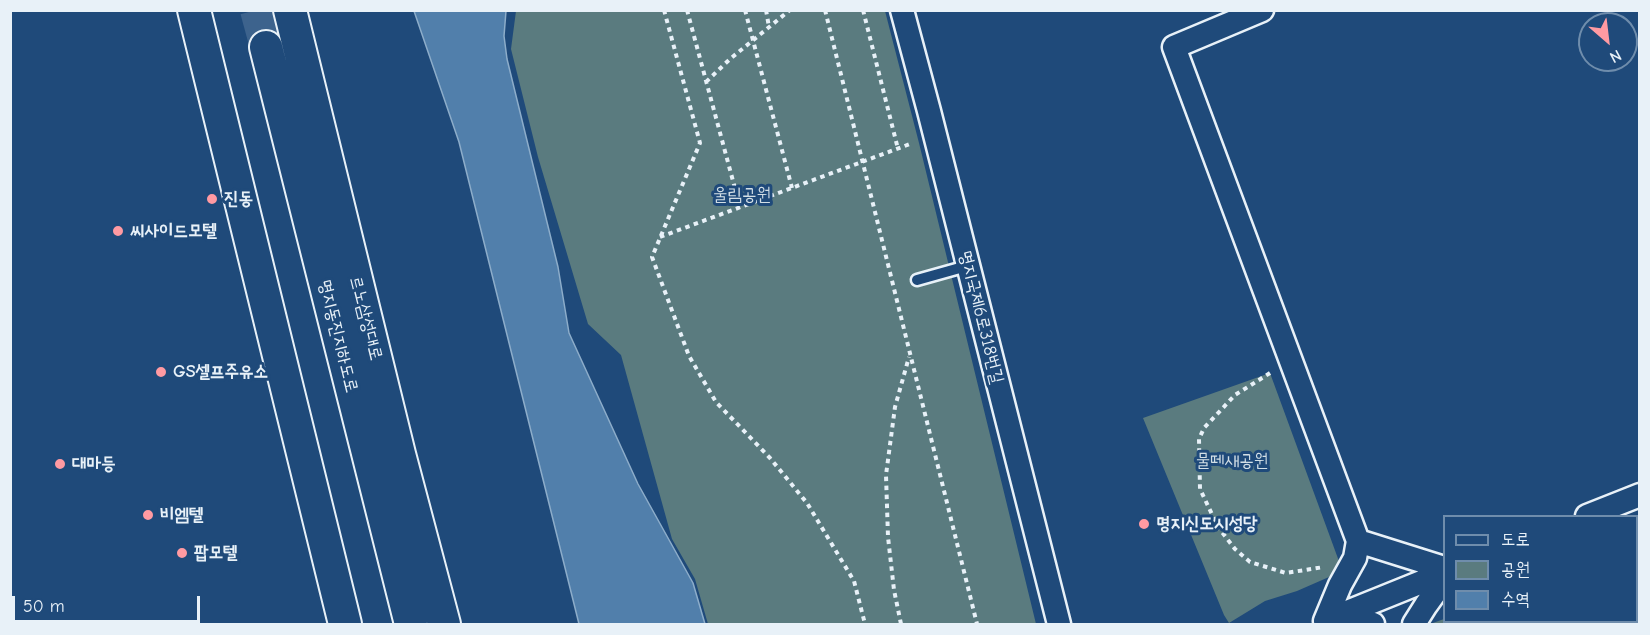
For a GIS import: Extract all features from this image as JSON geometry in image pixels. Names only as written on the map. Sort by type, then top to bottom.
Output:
[{"type":"main road","points":[[194,10],[345,624]]},
{"type":"main road","name":"르노삼성대로","points":[[290,10],[399,454],[444,624]]},
{"type":"main road","name":"명지동진지하도로","points":[[266,48],[411,624]]},
{"type":"main road","points":[[220,54],[366,624]]},
{"type":"street","name":"명지국제6로318번길","points":[[902,10],[1059,624]]},
{"type":"street","points":[[1263,10],[1174,47],[1358,541],[1355,558],[1321,623]]},
{"type":"street","points":[[1590,515],[1640,495]]},
{"type":"street","points":[[1358,541],[1443,568]]},
{"type":"street","points":[[1321,623],[1443,573]]},
{"type":"street","points":[[1414,624],[1443,581]]},
{"type":"street","points":[[1321,623],[1373,624]]},
{"type":"lane","points":[[917,280],[967,266]]},
{"type":"path","points":[[664,10],[700,143],[651,257],[689,356],[716,402],[770,458],[807,503],[854,581],[865,624]]},
{"type":"path","points":[[687,10],[740,207]]},
{"type":"path","points":[[745,10],[792,188]]},
{"type":"path","points":[[766,10],[769,27]]},
{"type":"path","points":[[706,82],[790,10]]},
{"type":"path","points":[[825,10],[977,624]]},
{"type":"path","points":[[863,10],[898,149]]},
{"type":"path","points":[[660,237],[910,144]]},
{"type":"path","points":[[902,624],[894,590],[888,537],[886,475],[895,407],[909,356]]},
{"type":"path","points":[[1270,373],[1234,395],[1204,428],[1199,439],[1200,489],[1218,527],[1235,549],[1250,562],[1286,573],[1329,566]]},
{"type":"green space","name":"울림공원","points":[[516,11],[885,11],[1036,624],[708,624],[695,579],[672,539],[621,355],[588,324],[538,157],[511,49]]},
{"type":"green space","name":"물떼새공원","points":[[1270,373],[1340,564],[1329,577],[1297,591],[1265,601],[1229,623],[1143,418]]},
{"type":"green space","points":[[1638,543],[1639,624],[1430,624],[1443,619],[1443,623],[1638,623]]},
{"type":"water","points":[[414,11],[506,11],[504,36],[507,59],[558,267],[569,333],[638,484],[693,583],[705,624],[579,624],[459,142]]},
{"type":"tunnel","points":[[256,10],[266,47]]},
{"type":"place","name":"진동","points":[[212,199]]},
{"type":"place","name":"씨사이드모텔","points":[[118,231]]},
{"type":"place","name":"GS셀프주유소","points":[[161,372]]},
{"type":"place","name":"대마등","points":[[60,464]]},
{"type":"place","name":"비엠텔","points":[[148,515]]},
{"type":"place","name":"명지신도시성당","points":[[1144,524]]},
{"type":"place","name":"팝모텔","points":[[182,553]]}]
